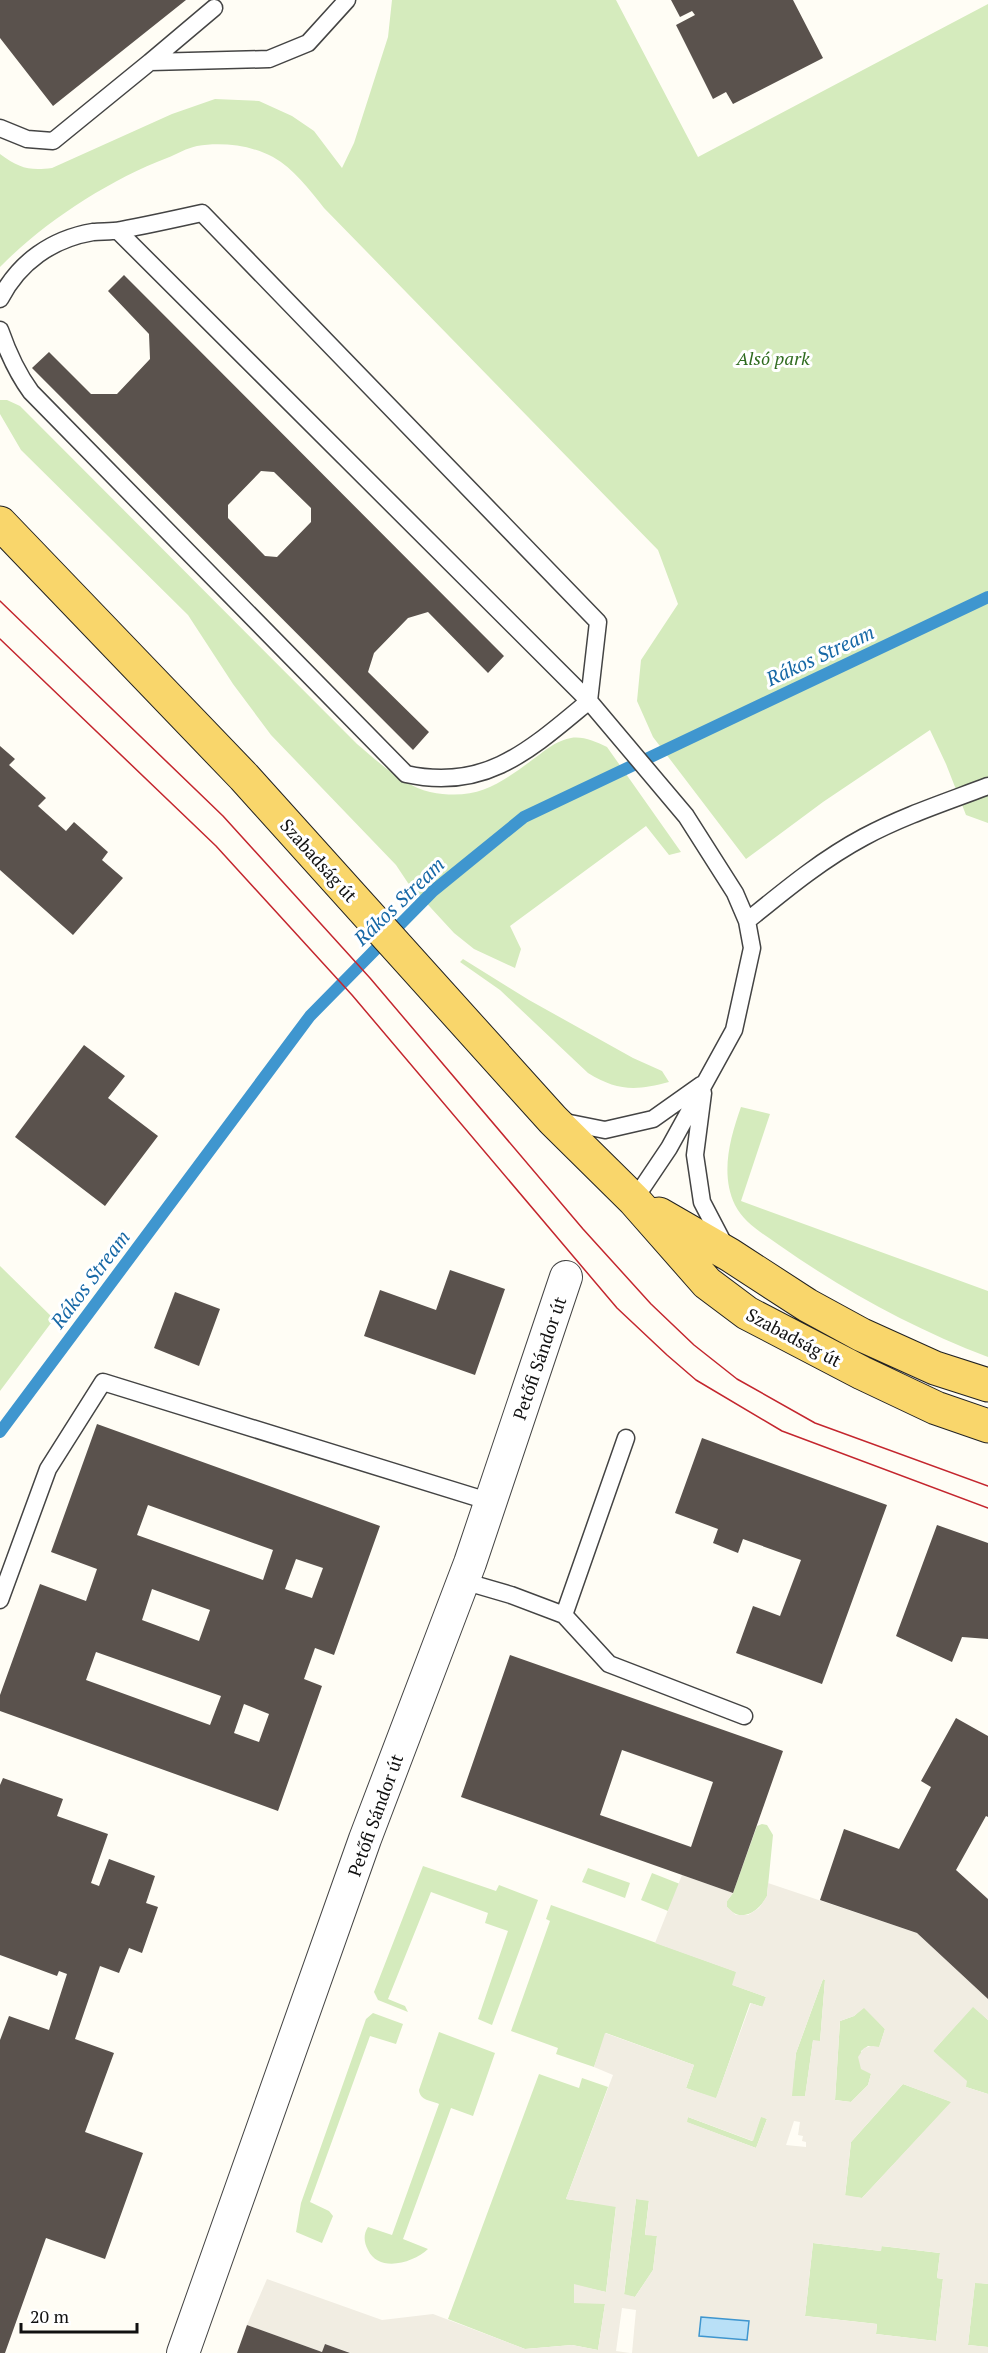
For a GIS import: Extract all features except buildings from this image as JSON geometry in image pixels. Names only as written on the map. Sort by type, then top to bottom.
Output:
[{"type":"main road","name":"Szabadság út","points":[[0,523],[243,777],[553,1120],[634,1200],[707,1283],[747,1313],[936,1408],[988,1426]]},
{"type":"main road","name":"Szabadság út","points":[[634,1200],[729,1255],[807,1305],[862,1335],[935,1368],[988,1385]]},
{"type":"street","name":"Petőfi Sándor út","points":[[183,2353],[361,1850],[463,1581],[566,1277]]},
{"type":"lane","points":[[150,62],[269,60],[308,43],[347,0]]},
{"type":"lane","points":[[0,128],[27,139],[53,141],[214,8]]},
{"type":"lane","points":[[0,299],[8,283],[32,257],[60,241],[93,232],[118,231],[202,213],[598,622],[589,701],[539,741],[510,759],[482,772],[462,778],[430,779],[406,774],[31,392],[21,379],[8,354],[0,330]]},
{"type":"lane","points":[[118,231],[589,701],[686,816],[735,893],[747,921],[752,948],[734,1030],[669,1148],[634,1200]]},
{"type":"lane","points":[[747,921],[806,874],[863,837],[917,812],[988,786]]},
{"type":"lane","points":[[553,1120],[605,1130],[653,1119],[705,1083]]},
{"type":"lane","points":[[705,1083],[694,1155],[702,1202],[729,1255]]},
{"type":"lane","points":[[0,1600],[48,1469],[103,1382],[491,1502]]},
{"type":"lane","points":[[564,1615],[626,1438]]},
{"type":"lane","points":[[463,1581],[511,1595],[564,1615],[609,1664],[744,1716]]},
{"type":"green space","name":"Alsó park","points":[[392,0],[616,0],[698,157],[988,4],[988,823],[966,815],[930,730],[823,802],[746,859],[653,737],[637,701],[641,660],[678,604],[658,550],[324,208],[294,173],[273,157],[246,147],[216,144],[186,150],[145,167],[100,190],[36,234],[0,267],[0,154],[24,167],[52,168],[172,114],[215,99],[259,101],[292,116],[314,131],[342,168],[354,143],[388,37]]},
{"type":"green space","points":[[0,400],[7,400],[20,406],[357,744],[401,779],[430,792],[462,794],[476,792],[513,774],[558,742],[571,738],[594,741],[607,747],[681,852],[669,855],[646,826],[510,926],[521,949],[515,968],[474,949],[454,933],[408,883],[396,865],[271,735],[233,684],[188,615],[21,450],[0,414]]},
{"type":"green space","points":[[463,959],[529,1000],[633,1058],[662,1071],[669,1082],[627,1088],[598,1079],[588,1073],[500,990],[460,962]]},
{"type":"green space","points":[[741,1107],[770,1114],[741,1201],[988,1291],[988,1357],[933,1334],[854,1293],[803,1262],[748,1222],[735,1205],[730,1193],[727,1169],[730,1143]]},
{"type":"green space","points":[[0,1266],[54,1319],[0,1391]]},
{"type":"green space","points":[[767,1825],[773,1835],[767,1896],[755,1911],[738,1915],[727,1907],[727,1901],[733,1893],[757,1826]]},
{"type":"green space","points":[[423,1866],[496,1891],[499,1885],[538,1900],[492,2025],[478,2019],[508,1931],[485,1923],[488,1913],[431,1892],[388,1999],[405,2006],[408,2012],[378,2000],[374,1992]]},
{"type":"green space","points":[[588,1868],[630,1883],[625,1898],[582,1882]]},
{"type":"green space","points":[[652,1873],[680,1884],[668,1911],[641,1900]]},
{"type":"green space","points":[[551,1905],[737,1972],[733,1985],[766,1997],[763,2007],[750,2003],[716,2099],[686,2088],[694,2065],[606,2033],[594,2067],[556,2054],[558,2048],[511,2031],[550,1921],[546,1919]]},
{"type":"green space","points":[[823,1979],[825,1980],[820,2042],[813,2041],[805,2097],[791,2096],[796,2053]]},
{"type":"green space","points":[[973,2006],[988,2020],[988,2094],[966,2087],[933,2051]]},
{"type":"green space","points":[[864,2007],[885,2029],[879,2048],[868,2046],[861,2051],[871,2074],[868,2085],[851,2102],[835,2100],[840,2021],[854,2016]]},
{"type":"green space","points":[[373,2013],[403,2024],[396,2044],[370,2036],[310,2202],[329,2211],[333,2216],[322,2243],[296,2232],[301,2203],[366,2019]]},
{"type":"green space","points":[[439,2032],[495,2053],[473,2116],[451,2108],[403,2239],[428,2249],[405,2262],[380,2262],[368,2250],[365,2233],[368,2227],[392,2235],[439,2104],[421,2096],[419,2090]]},
{"type":"green space","points":[[539,2074],[579,2088],[582,2078],[608,2087],[566,2199],[616,2206],[606,2292],[574,2285],[605,2304],[598,2350],[572,2345],[525,2349],[448,2319]]},
{"type":"green space","points":[[903,2084],[952,2102],[862,2198],[845,2196],[851,2142]]},
{"type":"green space","points":[[761,2116],[767,2119],[756,2148],[686,2122],[688,2117],[752,2141]]},
{"type":"green space","points":[[636,2199],[649,2200],[645,2234],[657,2236],[653,2270],[635,2297],[624,2295]]},
{"type":"green space","points":[[813,2243],[881,2251],[881,2246],[940,2253],[937,2278],[943,2279],[936,2341],[876,2334],[877,2324],[805,2316]]},
{"type":"green space","points":[[975,2282],[988,2284],[988,2347],[968,2345]]},
{"type":"shaded area","points":[[682,1875],[733,1893],[727,1901],[727,1907],[736,1915],[748,1915],[759,1908],[767,1896],[768,1883],[917,1933],[988,1999],[988,2020],[973,2007],[933,2051],[967,2081],[966,2087],[988,2094],[988,2284],[975,2283],[968,2345],[988,2347],[988,2353],[632,2353],[636,2310],[622,2308],[616,2351],[630,2353],[351,2353],[325,2344],[322,2352],[247,2325],[267,2279],[382,2320],[433,2314],[525,2349],[572,2345],[598,2350],[605,2304],[574,2303],[574,2284],[606,2292],[616,2207],[566,2199],[613,2075],[594,2067],[605,2033],[694,2065],[686,2088],[716,2098],[751,2003],[762,2007],[766,1997],[732,1985],[736,1972],[655,1943]],"holes":[[[823,1979],[825,1980],[820,2041],[813,2040],[805,2096],[792,2096],[796,2053]],[[864,2008],[885,2029],[879,2047],[864,2048],[858,2057],[861,2069],[871,2074],[868,2085],[851,2102],[835,2100],[840,2021],[854,2016]],[[903,2084],[951,2102],[862,2198],[845,2195],[851,2142]],[[688,2117],[753,2141],[761,2117],[767,2119],[756,2148],[687,2122]],[[794,2121],[800,2122],[798,2135],[803,2136],[802,2141],[806,2142],[806,2147],[786,2145]],[[636,2199],[649,2201],[645,2235],[657,2236],[653,2270],[635,2297],[624,2294]],[[813,2243],[881,2251],[882,2246],[940,2253],[937,2278],[943,2279],[936,2341],[876,2334],[877,2324],[805,2316]]]},
{"type":"water","points":[[701,2317],[749,2321],[747,2340],[699,2336]]},
{"type":"waterway","name":"Rákos Stream","points":[[0,1432],[310,1016],[433,891],[524,817],[988,597]]},
{"type":"tram line","points":[[0,601],[223,816],[370,978],[583,1229],[651,1304],[694,1345],[737,1379],[815,1423],[988,1486]]},
{"type":"tram line","points":[[0,639],[216,846],[352,995],[617,1308],[667,1355],[696,1380],[782,1431],[988,1508]]}]
